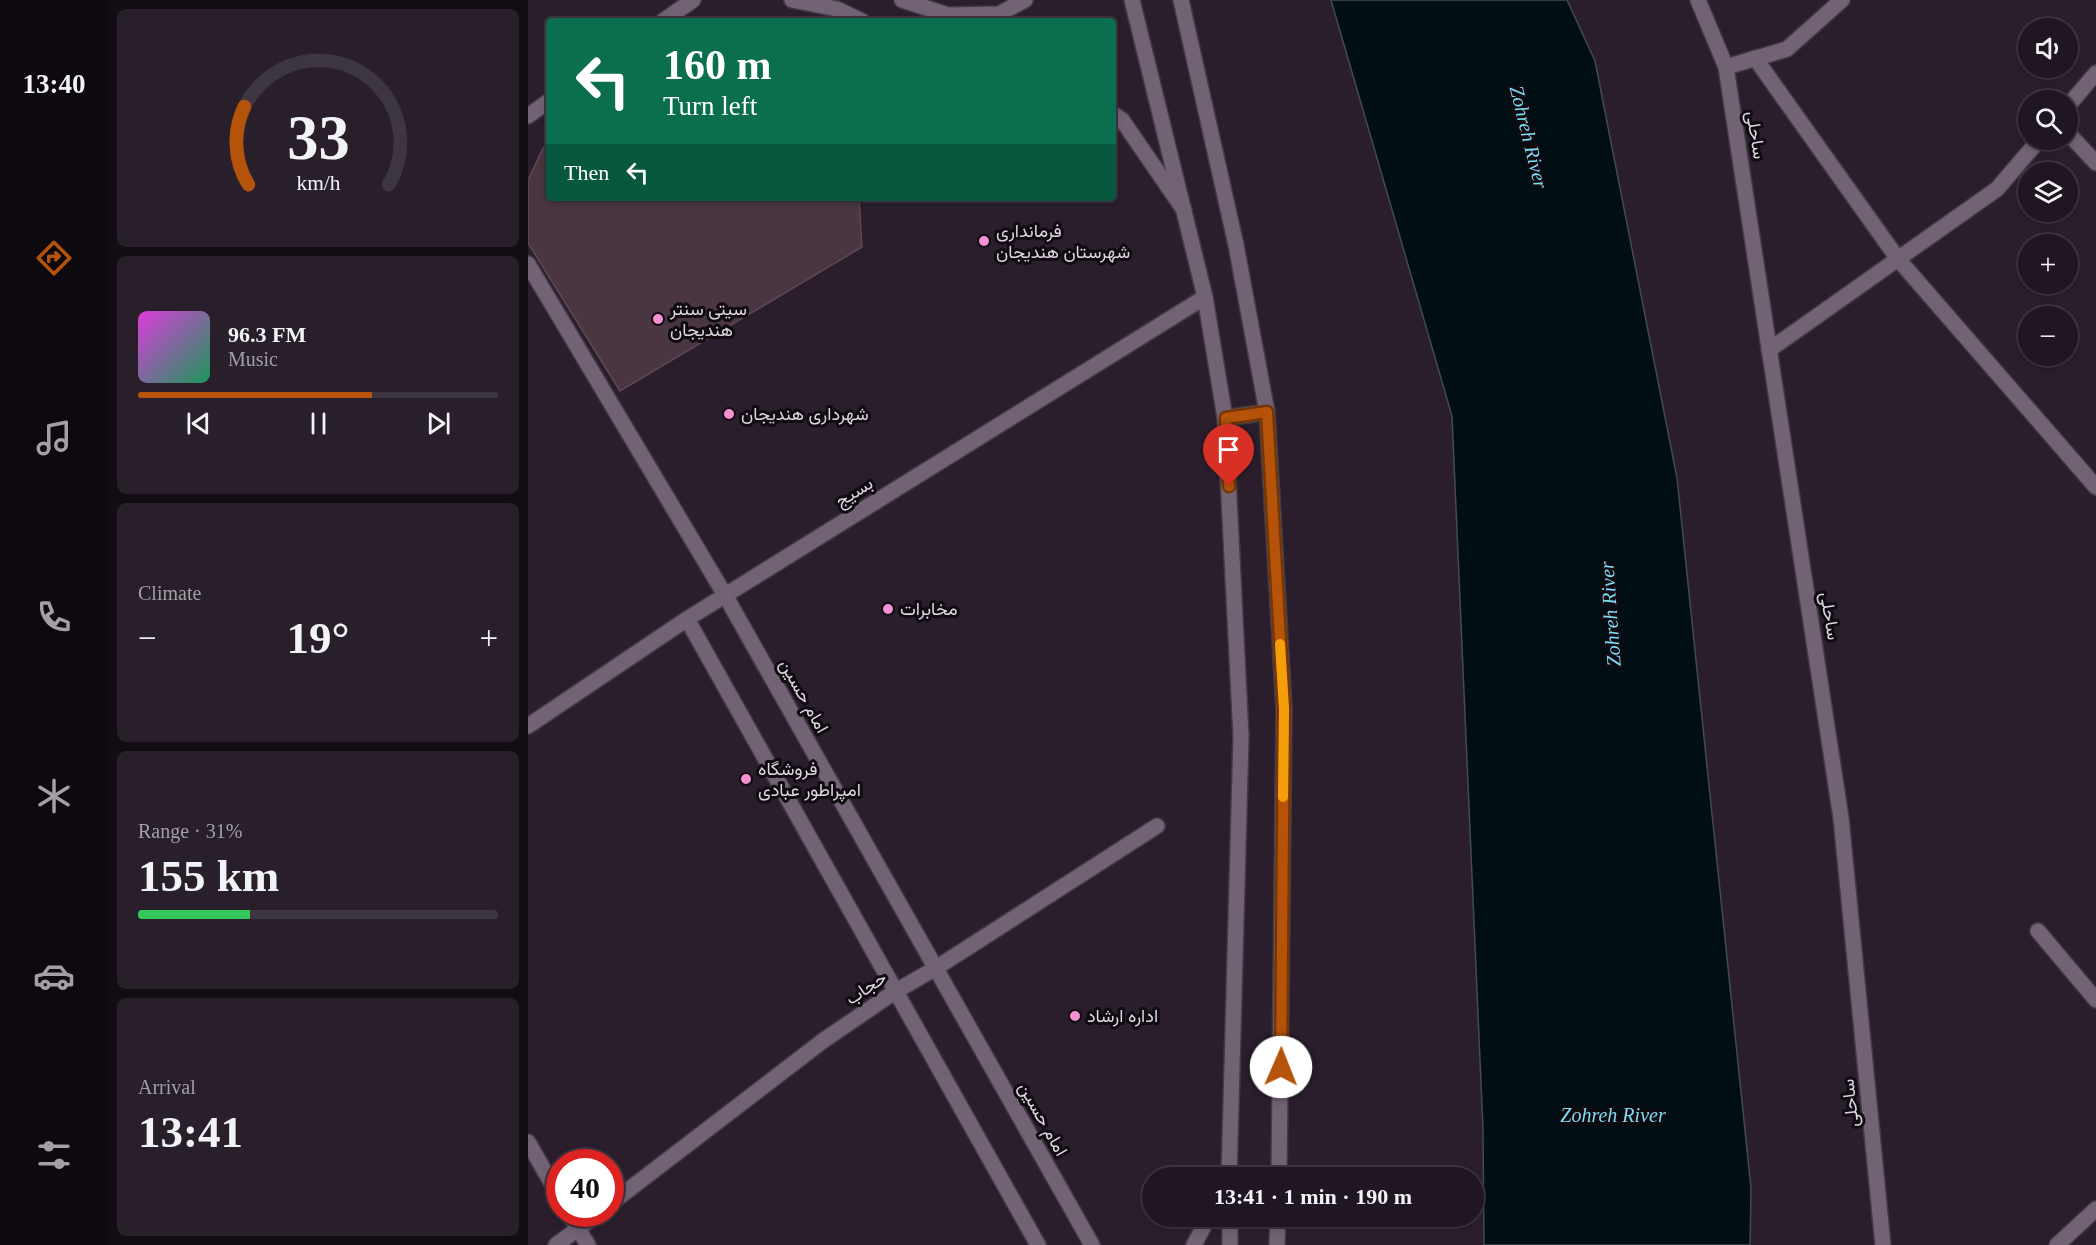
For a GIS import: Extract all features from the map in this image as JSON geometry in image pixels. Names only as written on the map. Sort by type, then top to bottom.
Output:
[{"type":"street","points":[[667,18],[693,0]]},
{"type":"street","points":[[792,0],[837,9],[856,18]]},
{"type":"street","points":[[902,0],[948,15],[999,14],[1024,0]]},
{"type":"street","points":[[1132,0],[1205,297],[1226,418],[1241,736],[1230,1167]]},
{"type":"street","points":[[1181,0],[1236,245],[1267,412],[1284,709],[1279,1167]]},
{"type":"street","name":"ساحلی","points":[[1698,0],[1726,67],[1841,818],[1883,1245]]},
{"type":"street","points":[[1726,67],[1787,49],[1842,0]]},
{"type":"street","points":[[1755,58],[1898,259],[2096,487]]},
{"type":"street","points":[[2078,94],[2096,73]]},
{"type":"street","points":[[528,116],[546,104]]},
{"type":"street","points":[[1116,116],[1122,120],[1184,210]]},
{"type":"street","points":[[2078,144],[2096,163]]},
{"type":"street","points":[[1769,350],[1997,189],[2030,150]]},
{"type":"street","name":"امام حسین","points":[[528,264],[725,595],[1092,1245]]},
{"type":"street","name":"بسیج","points":[[528,726],[687,619],[1205,297]]},
{"type":"street","points":[[1226,418],[1267,412]]},
{"type":"street","points":[[687,619],[1038,1245]]},
{"type":"street","name":"حجاب","points":[[624,1193],[824,1040],[896,991],[936,968],[1157,826]]},
{"type":"street","points":[[2038,931],[2096,1000]]},
{"type":"street","points":[[528,1143],[546,1174]]},
{"type":"street","points":[[2056,1245],[2096,1209]]},
{"type":"street","points":[[556,1245],[581,1227]]},
{"type":"street","points":[[1194,1245],[1203,1227]]},
{"type":"street","points":[[1230,1227],[1230,1245]]},
{"type":"street","points":[[1277,1245],[1278,1227]]},
{"type":"street","points":[[578,1229],[588,1245]]},
{"type":"water","name":"Zohreh River","points":[[1331,0],[1567,0],[1595,61],[1677,478],[1751,1188],[1750,1245],[1484,1245],[1483,1129],[1452,416]]},
{"type":"building","name":"سیتی سنتر هندیجان","points":[[546,146],[546,201],[859,201],[862,247],[620,391],[528,243],[528,180],[543,148]]},
{"type":"slow traffic","points":[[1280,644],[1284,709],[1283,797]]},
{"type":"place","name":"فرمانداری شهرستان هندیجان","points":[[984,241]]},
{"type":"place","name":"سیتی سنتر هندیجان","points":[[658,319]]},
{"type":"place","name":"شهرداری هندیجان","points":[[729,414]]},
{"type":"place","name":"مخابرات","points":[[888,609]]},
{"type":"place","name":"فروشگاه امپراطور عبادی","points":[[746,779]]},
{"type":"place","name":"اداره ارشاد","points":[[1075,1016]]},
{"type":"route","points":[[1229,486],[1226,418],[1267,412],[1284,709],[1281,1067]]}]
